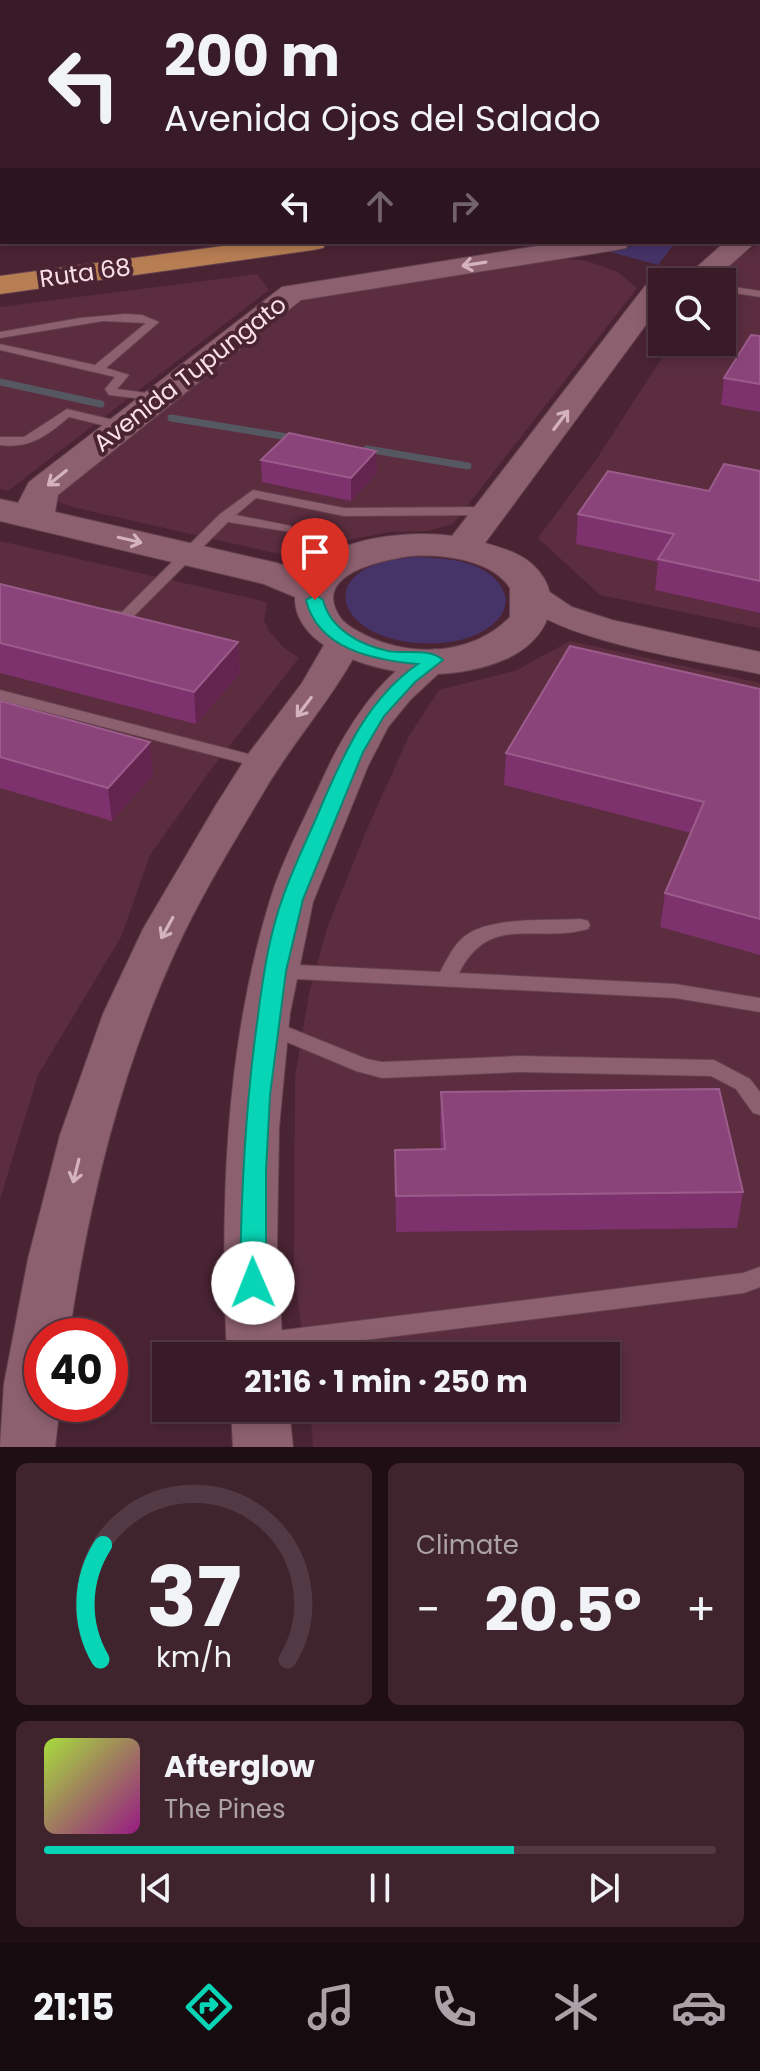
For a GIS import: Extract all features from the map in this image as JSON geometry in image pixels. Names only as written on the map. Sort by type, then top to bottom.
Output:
[{"type":"highway","name":"Ruta 68","points":[[0,275],[229,244]]},
{"type":"highway","name":"Ruta 68","points":[[0,285],[298,244]]},
{"type":"main road","points":[[664,268],[736,244]]},
{"type":"main road","name":"Avenida Tupungato","points":[[37,519],[36,504],[42,490],[292,293],[552,253],[594,255],[648,269]]},
{"type":"main road","points":[[462,548],[497,503],[648,281]]},
{"type":"main road","points":[[497,503],[591,430],[648,350]]},
{"type":"main road","points":[[0,510],[297,580],[316,591]]},
{"type":"main road","points":[[425,544],[462,548],[509,566],[528,585],[533,596],[530,618],[512,638],[478,654],[435,660],[385,656],[344,641],[319,617],[316,591],[321,581],[341,563],[370,551],[425,544]]},
{"type":"street","points":[[533,596],[560,614],[603,629],[760,663]]},
{"type":"street","points":[[512,638],[559,633],[629,634]]},
{"type":"street","points":[[23,1446],[57,1247],[101,1086],[152,954],[262,763],[333,666],[344,641]]},
{"type":"street","points":[[255,1342],[253,1170],[266,1026],[292,899],[354,752],[376,714],[409,678],[435,660]]},
{"type":"street","points":[[261,1422],[263,1447]]},
{"type":"lane","points":[[736,290],[760,294]]},
{"type":"lane","points":[[0,335],[120,316],[148,318],[154,322],[97,369]]},
{"type":"lane","points":[[0,347],[123,375],[111,389],[113,392],[157,398]]},
{"type":"lane","points":[[0,441],[15,445],[31,443],[67,413],[122,426]]},
{"type":"lane","points":[[97,609],[125,617],[247,497],[261,494],[344,512],[497,503]]},
{"type":"lane","points":[[225,517],[286,529]]},
{"type":"lane","points":[[0,695],[262,763]]},
{"type":"lane","points":[[446,980],[459,955],[476,937],[504,930],[581,925]]},
{"type":"lane","points":[[275,971],[675,991],[760,1005]]},
{"type":"lane","points":[[266,1026],[363,1066],[382,1070],[519,1064],[714,1068],[743,1084],[760,1107]]},
{"type":"lane","points":[[313,1342],[744,1283],[760,1277]]},
{"type":"shaded area","points":[[640,244],[674,244],[658,265],[610,252]]},
{"type":"shaded area","points":[[760,244],[760,628],[600,595],[538,538],[596,460],[663,356],[736,356],[736,268],[727,268]]},
{"type":"shaded area","points":[[560,258],[587,261],[618,272],[637,288],[453,524],[428,531],[390,532],[353,539],[306,560],[72,507],[54,500],[292,301]]},
{"type":"shaded area","points":[[257,274],[269,290],[8,491],[0,489],[0,307]]},
{"type":"shaded area","points":[[0,541],[267,602],[264,620],[268,630],[284,648],[299,658],[212,768],[150,855],[121,937],[38,1075],[0,1199]]},
{"type":"shaded area","points":[[415,557],[454,560],[490,574],[505,595],[501,616],[473,636],[438,643],[402,641],[362,625],[346,601],[349,583],[367,568]]},
{"type":"shaded area","points":[[570,641],[760,683],[760,1447],[313,1447],[311,1422],[620,1422],[620,1342],[303,1342],[294,1272],[295,1077],[309,994],[327,928],[409,736],[439,690],[515,671]]},
{"type":"building","points":[[751,335],[760,336],[760,384],[724,378]]},
{"type":"building","points":[[289,433],[376,451],[351,478],[261,460]]},
{"type":"building","points":[[724,464],[760,471],[760,581],[658,559],[674,534],[578,514],[608,471],[709,491]]},
{"type":"building","points":[[0,584],[238,642],[194,692],[0,643]]},
{"type":"building","points":[[570,646],[760,689],[760,919],[665,893],[704,802],[506,753]]},
{"type":"building","points":[[0,701],[150,742],[108,788],[0,757]]},
{"type":"building","points":[[719,1089],[743,1192],[396,1196],[395,1150],[445,1149],[441,1092]]},
{"type":"waterway","points":[[0,382],[101,404]]},
{"type":"waterway","points":[[171,418],[294,438]]},
{"type":"waterway","points":[[367,449],[468,466]]},
{"type":"route","points":[[253,1283],[253,1170],[258,1095],[275,971],[292,899],[354,752],[376,714],[409,678],[435,660],[385,656],[344,641],[325,626],[315,600]]}]
